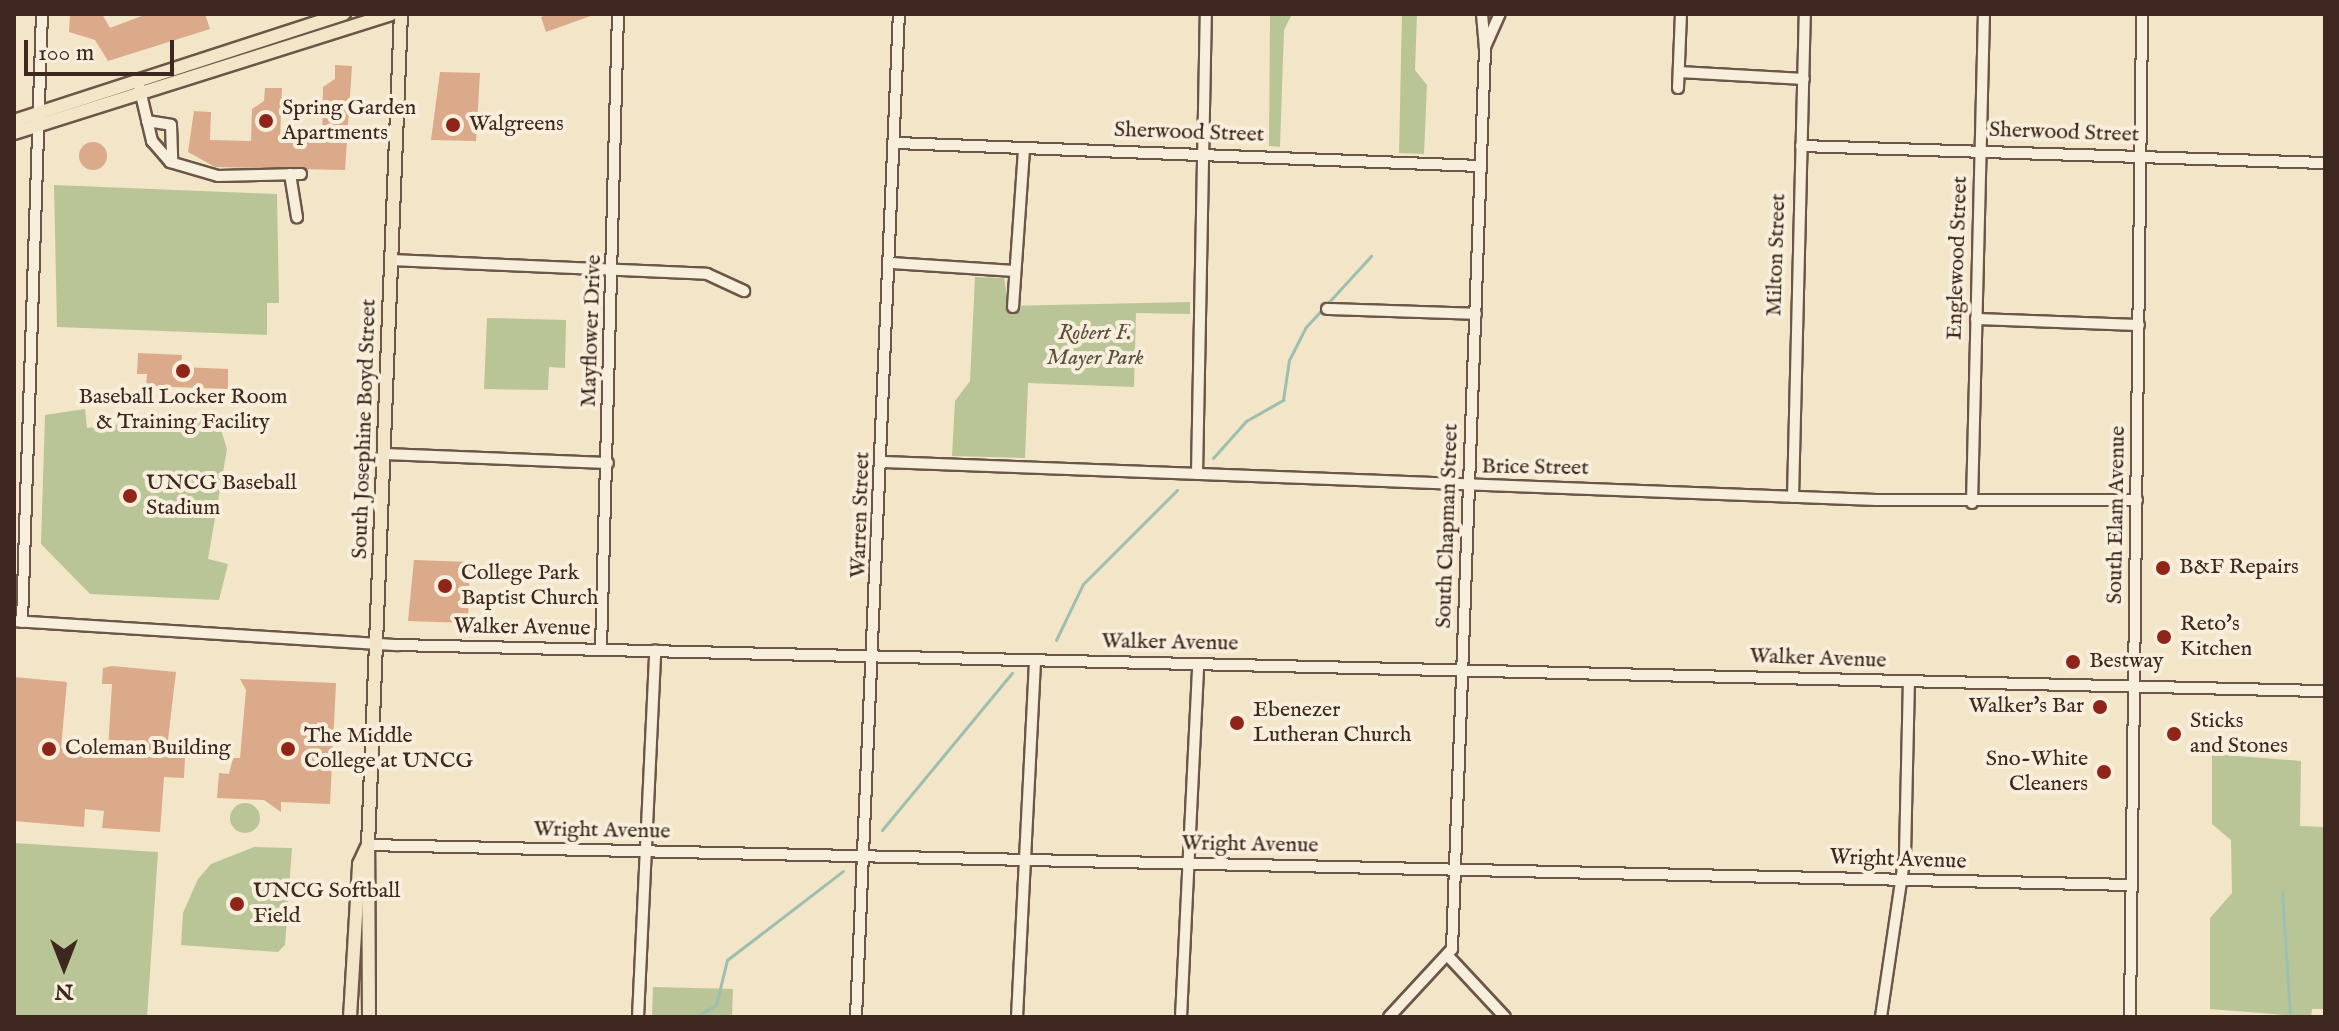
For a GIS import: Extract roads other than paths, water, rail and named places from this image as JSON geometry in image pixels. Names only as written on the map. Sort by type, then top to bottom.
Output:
[{"type":"main road","points":[[140,89],[344,14]]},
{"type":"main road","points":[[14,121],[38,119],[391,14]]},
{"type":"main road","name":"South Josephine Boyd Street","points":[[369,1017],[368,845],[401,14]]},
{"type":"main road","points":[[14,133],[38,119]]},
{"type":"main road","name":"South Josephine Boyd Street","points":[[350,1017],[359,864],[368,845]]},
{"type":"street","points":[[18,621],[42,14]]},
{"type":"street","name":"Mayflower Drive","points":[[601,649],[614,269],[618,14]]},
{"type":"street","name":"Warren Street","points":[[856,1017],[884,462],[899,14]]},
{"type":"street","points":[[1197,474],[1206,14]]},
{"type":"street","points":[[1482,14],[1485,47]]},
{"type":"street","name":"South Chapman Street","points":[[1449,957],[1485,47],[1500,14]]},
{"type":"street","points":[[1678,88],[1681,14]]},
{"type":"street","name":"Milton Street","points":[[1793,497],[1805,14]]},
{"type":"street","name":"Englewood Street","points":[[1972,503],[1984,14]]},
{"type":"street","name":"South Elam Avenue","points":[[2130,1017],[2142,14]]},
{"type":"street","points":[[1679,72],[1804,79]]},
{"type":"street","points":[[140,89],[158,153],[172,162],[218,176],[296,174],[297,217]]},
{"type":"street","points":[[147,121],[171,125],[172,162]]},
{"type":"street","name":"Sherwood Street","points":[[897,143],[1481,166]]},
{"type":"street","name":"Sherwood Street","points":[[1801,146],[2325,163]]},
{"type":"street","points":[[1013,307],[1024,149]]},
{"type":"street","points":[[391,260],[707,274],[744,291]]},
{"type":"street","points":[[892,263],[1015,271]]},
{"type":"street","points":[[1327,309],[1476,314]]},
{"type":"street","points":[[1976,319],[2139,325]]},
{"type":"street","points":[[14,411],[27,412]]},
{"type":"street","points":[[384,454],[608,463]]},
{"type":"street","name":"Brice Street","points":[[884,462],[1972,503],[2137,500]]},
{"type":"street","name":"Walker Avenue","points":[[18,621],[377,644],[2325,691]]},
{"type":"street","points":[[638,1017],[655,650]]},
{"type":"street","points":[[1017,1017],[1035,661]]},
{"type":"street","points":[[1181,1017],[1198,664]]},
{"type":"street","points":[[1881,1017],[1900,881],[1909,682]]},
{"type":"street","name":"Wright Avenue","points":[[368,845],[2131,885]]},
{"type":"street","points":[[1389,1017],[1449,957],[1505,1017]]},
{"type":"waterway","points":[[1213,458],[1246,421],[1283,400],[1289,360],[1305,328],[1371,256]]},
{"type":"waterway","points":[[1056,640],[1083,584],[1177,490]]},
{"type":"waterway","points":[[882,830],[1012,673]]},
{"type":"waterway","points":[[696,1017],[716,1005],[727,960],[843,871]]},
{"type":"waterway","points":[[2282,892],[2290,1017]]},
{"type":"place","name":"Spring Garden Apartments","points":[[266,121]]},
{"type":"place","name":"Walgreens","points":[[453,125]]},
{"type":"place","name":"Baseball Locker Room & Training Facility","points":[[183,371]]},
{"type":"place","name":"UNCG Baseball Stadium","points":[[130,496]]},
{"type":"place","name":"B&F Repairs","points":[[2163,568]]},
{"type":"place","name":"College Park Baptist Church","points":[[445,586]]},
{"type":"place","name":"Reto's Kitchen","points":[[2164,637]]},
{"type":"place","name":"Bestway","points":[[2073,662]]},
{"type":"place","name":"Walker's Bar","points":[[2100,707]]},
{"type":"place","name":"Ebenezer Lutheran Church","points":[[1237,723]]},
{"type":"place","name":"Sticks and Stones","points":[[2174,734]]},
{"type":"place","name":"Coleman Building","points":[[49,749]]},
{"type":"place","name":"The Middle College at UNCG","points":[[288,749]]},
{"type":"place","name":"Sno-White Cleaners","points":[[2104,772]]},
{"type":"place","name":"UNCG Softball Field","points":[[237,904]]},
{"type":"park label","name":"Robert F. Mayer Park","points":[[1095,346]]}]
